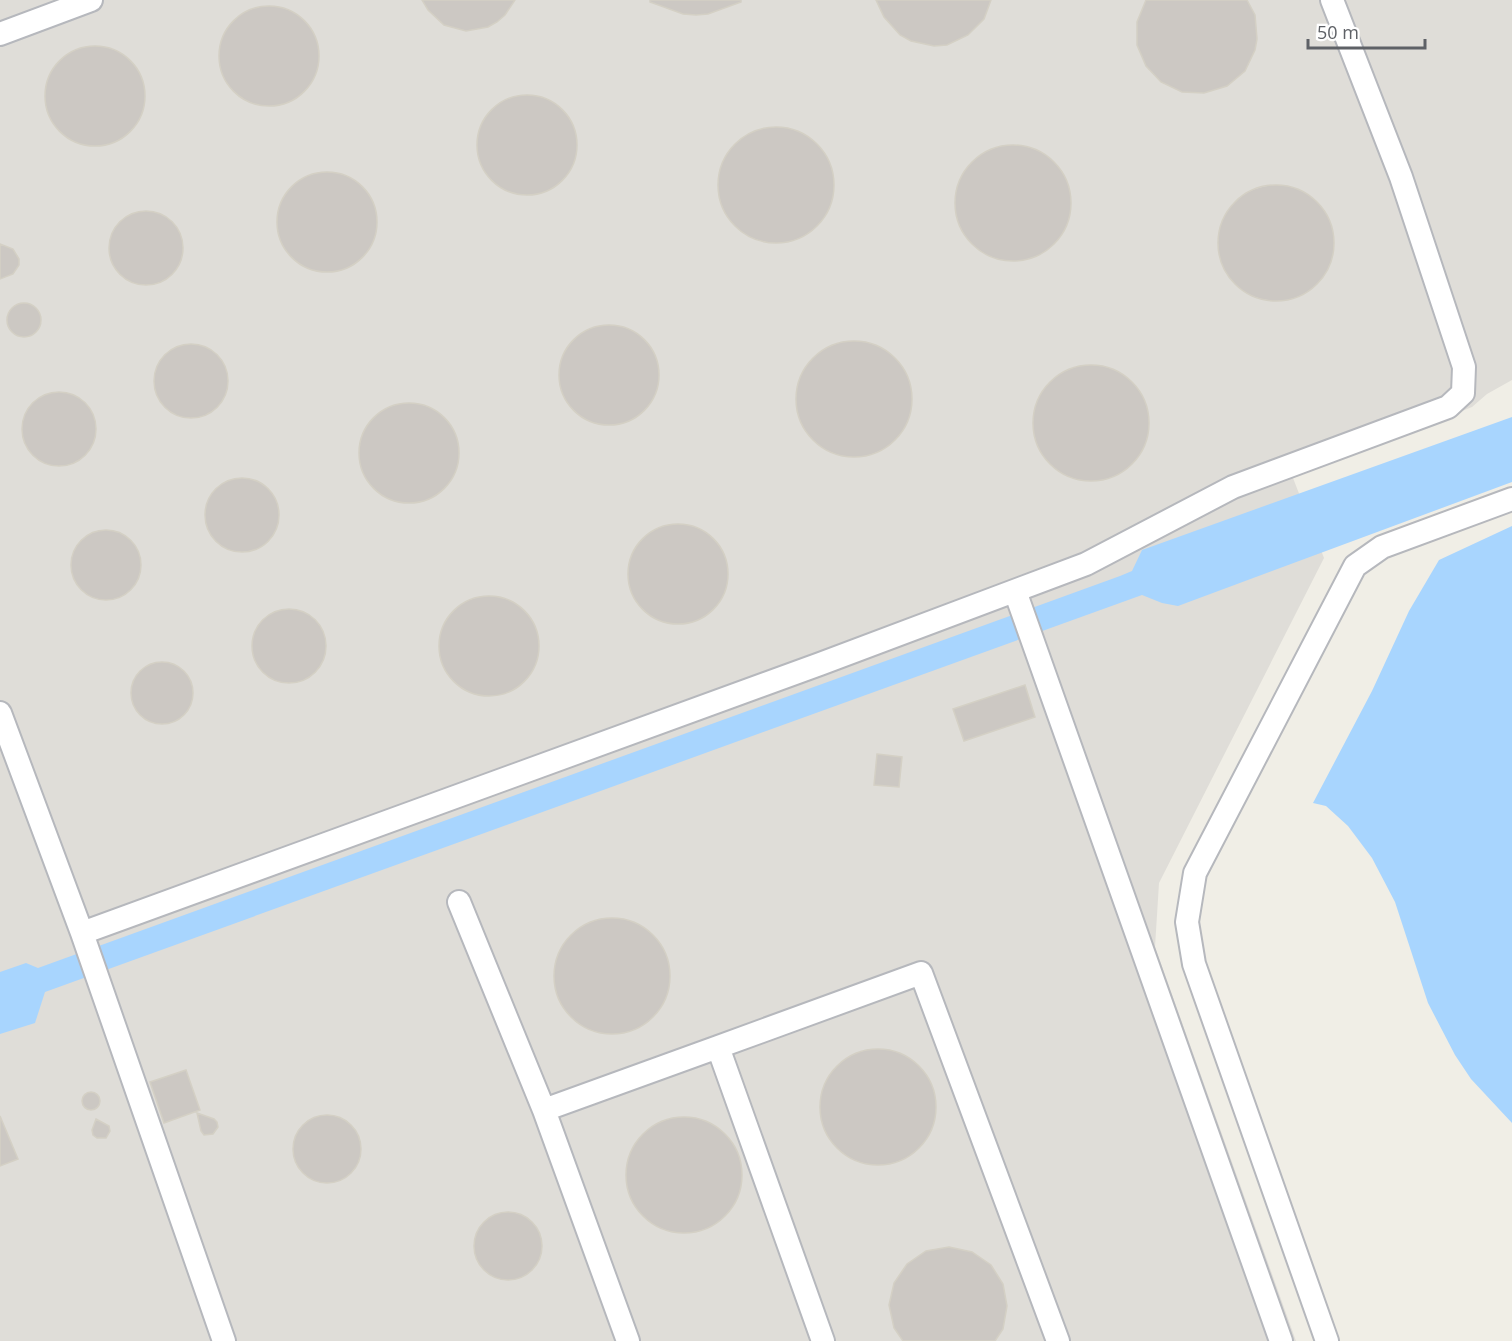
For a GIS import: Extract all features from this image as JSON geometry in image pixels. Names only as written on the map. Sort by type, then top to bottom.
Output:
[{"type":"street","points":[[0,34],[91,0]]},
{"type":"street","points":[[84,939],[787,676],[1017,598],[1233,487],[1448,407],[1463,393],[1464,367],[1397,167],[1332,0]]},
{"type":"street","points":[[1327,1341],[1194,964],[1186,922],[1195,873],[1355,566],[1382,547],[1512,499]]},
{"type":"street","points":[[1017,598],[1281,1341]]},
{"type":"street","points":[[0,713],[84,939],[224,1341]]},
{"type":"street","points":[[459,902],[544,1110],[628,1341]]},
{"type":"street","points":[[544,1110],[921,973],[1058,1341]]},
{"type":"street","points":[[718,1047],[823,1341]]},
{"type":"shaded area","points":[[0,0],[1512,0],[1512,380],[1487,394],[1472,407],[1293,478],[1324,558],[1159,883],[1155,947],[1296,1341],[0,1341]]},
{"type":"water","points":[[1512,417],[1512,482],[1178,606],[1162,603],[1142,595],[45,992],[35,1023],[0,1034],[0,972],[26,963],[38,968],[1120,576],[1132,571],[1142,550]]},
{"type":"water","points":[[1512,526],[1512,1123],[1471,1079],[1455,1055],[1428,1003],[1395,902],[1372,858],[1348,826],[1326,806],[1313,803],[1372,691],[1409,611],[1439,560]]},
{"type":"building","points":[[422,0],[515,0],[497,22],[488,27],[466,31],[444,25],[428,10]]},
{"type":"building","points":[[650,0],[741,0],[741,2],[708,14],[696,15],[683,14],[650,2]]},
{"type":"building","points":[[876,0],[991,0],[984,19],[968,35],[947,45],[934,46],[911,41],[900,35],[884,17]]},
{"type":"building","points":[[1146,0],[1247,0],[1255,15],[1257,39],[1255,50],[1245,71],[1227,86],[1204,93],[1182,92],[1161,82],[1146,66],[1137,45],[1137,22]]},
{"type":"building","points":[[269,6],[288,10],[305,20],[315,37],[319,56],[315,75],[305,92],[288,102],[269,106],[250,102],[233,92],[223,75],[219,56],[223,37],[233,20],[250,10]]},
{"type":"building","points":[[95,46],[123,54],[137,68],[145,96],[137,124],[123,138],[95,146],[67,138],[53,124],[45,96],[53,68],[67,54]]},
{"type":"building","points":[[527,95],[546,99],[563,109],[573,126],[577,145],[573,164],[563,181],[546,191],[527,195],[508,191],[491,181],[481,164],[477,145],[481,126],[491,109],[508,99]]},
{"type":"building","points":[[776,127],[798,132],[817,144],[829,163],[834,185],[829,207],[817,226],[798,238],[776,243],[754,238],[735,226],[723,207],[718,185],[723,163],[735,144],[754,132]]},
{"type":"building","points":[[1013,145],[1035,150],[1054,162],[1066,181],[1071,203],[1066,225],[1054,244],[1035,256],[1013,261],[991,256],[972,244],[960,225],[955,203],[960,181],[972,162],[991,150]]},
{"type":"building","points":[[327,172],[346,176],[363,186],[373,203],[377,222],[373,241],[363,258],[346,268],[327,272],[308,268],[291,258],[281,241],[277,222],[281,203],[291,186],[308,176]]},
{"type":"building","points":[[1276,185],[1298,190],[1317,202],[1329,221],[1334,243],[1329,265],[1317,284],[1298,296],[1276,301],[1254,296],[1235,284],[1223,265],[1218,243],[1223,221],[1235,202],[1254,190]]},
{"type":"building","points":[[139,211],[153,211],[167,217],[177,227],[183,241],[183,255],[177,269],[167,279],[153,285],[139,285],[125,279],[115,269],[109,255],[109,241],[115,227],[125,217]]},
{"type":"building","points":[[0,244],[13,249],[19,259],[19,265],[13,274],[0,279]]},
{"type":"building","points":[[24,303],[36,308],[41,320],[36,332],[24,337],[12,332],[7,320],[12,308]]},
{"type":"building","points":[[609,325],[628,329],[645,339],[655,356],[659,375],[655,394],[645,411],[628,421],[609,425],[590,421],[573,411],[563,394],[559,375],[563,356],[573,339],[590,329]]},
{"type":"building","points":[[854,341],[876,346],[895,358],[907,377],[912,399],[907,421],[895,440],[876,452],[854,457],[832,452],[813,440],[801,421],[796,399],[801,377],[813,358],[832,346]]},
{"type":"building","points":[[184,344],[198,344],[212,350],[222,360],[228,374],[228,388],[222,402],[212,412],[198,418],[184,418],[170,412],[160,402],[154,388],[154,374],[160,360],[170,350]]},
{"type":"building","points":[[1091,365],[1113,370],[1132,382],[1144,401],[1149,423],[1144,445],[1132,464],[1113,476],[1091,481],[1069,476],[1050,464],[1038,445],[1033,423],[1038,401],[1050,382],[1069,370]]},
{"type":"building","points":[[52,392],[66,392],[80,398],[90,408],[96,422],[96,436],[90,450],[80,460],[66,466],[52,466],[38,460],[28,450],[22,436],[22,422],[28,408],[38,398]]},
{"type":"building","points":[[409,403],[437,411],[451,425],[459,453],[451,481],[437,495],[409,503],[381,495],[367,481],[359,453],[367,425],[381,411]]},
{"type":"building","points":[[235,478],[249,478],[263,484],[273,494],[279,508],[279,522],[273,536],[263,546],[249,552],[235,552],[221,546],[211,536],[205,522],[205,508],[211,494],[221,484]]},
{"type":"building","points":[[678,524],[697,528],[714,538],[724,555],[728,574],[724,593],[714,610],[697,620],[678,624],[659,620],[642,610],[632,593],[628,574],[632,555],[642,538],[659,528]]},
{"type":"building","points":[[106,530],[119,533],[131,540],[138,552],[141,565],[138,578],[131,590],[119,597],[106,600],[93,597],[81,590],[74,578],[71,565],[74,552],[81,540],[93,533]]},
{"type":"building","points":[[489,596],[508,600],[525,610],[535,627],[539,646],[535,665],[525,682],[508,692],[489,696],[470,692],[453,682],[443,665],[439,646],[443,627],[453,610],[470,600]]},
{"type":"building","points":[[282,609],[296,609],[310,615],[320,625],[326,639],[326,653],[320,667],[310,677],[296,683],[282,683],[268,677],[258,667],[252,653],[252,639],[258,625],[268,615]]},
{"type":"building","points":[[156,662],[168,662],[184,671],[191,681],[193,693],[191,705],[184,715],[168,724],[156,724],[145,719],[136,710],[131,699],[131,687],[136,676],[145,667]]},
{"type":"building","points":[[1025,685],[1035,717],[964,741],[953,709]]},
{"type":"building","points":[[877,754],[902,757],[899,787],[874,785]]},
{"type":"building","points":[[612,918],[634,922],[653,935],[666,954],[670,976],[666,998],[653,1017],[634,1030],[612,1034],[590,1030],[571,1017],[558,998],[554,976],[558,954],[571,935],[590,922]]},
{"type":"building","points":[[878,1049],[900,1053],[919,1066],[932,1085],[936,1107],[932,1129],[919,1148],[900,1161],[878,1165],[856,1161],[837,1148],[824,1129],[820,1107],[824,1085],[837,1066],[856,1053]]},
{"type":"building","points":[[186,1070],[200,1110],[164,1123],[150,1082]]},
{"type":"building","points":[[91,1092],[97,1095],[100,1101],[97,1107],[91,1110],[85,1107],[82,1101],[85,1095]]},
{"type":"building","points":[[197,1113],[217,1122],[218,1127],[213,1134],[204,1135]]},
{"type":"building","points":[[327,1115],[340,1118],[351,1125],[358,1136],[361,1149],[358,1162],[351,1173],[340,1180],[327,1183],[314,1180],[303,1173],[296,1162],[293,1149],[296,1136],[303,1125],[314,1118]]},
{"type":"building","points":[[0,1116],[18,1159],[0,1166]]},
{"type":"building","points":[[684,1117],[706,1121],[725,1134],[738,1153],[742,1175],[738,1197],[725,1216],[706,1229],[684,1233],[662,1229],[643,1216],[630,1197],[626,1175],[630,1153],[643,1134],[662,1121]]},
{"type":"building","points":[[96,1119],[109,1126],[110,1131],[106,1138],[97,1138],[93,1135],[92,1130]]},
{"type":"building","points":[[508,1212],[521,1215],[532,1222],[539,1233],[542,1246],[539,1259],[532,1270],[521,1277],[508,1280],[495,1277],[484,1270],[477,1259],[474,1246],[477,1233],[484,1222],[495,1215]]},
{"type":"building","points":[[949,1247],[972,1252],[991,1265],[1003,1284],[1007,1306],[1003,1329],[995,1341],[903,1341],[894,1328],[889,1305],[894,1283],[907,1264],[926,1251]]}]
